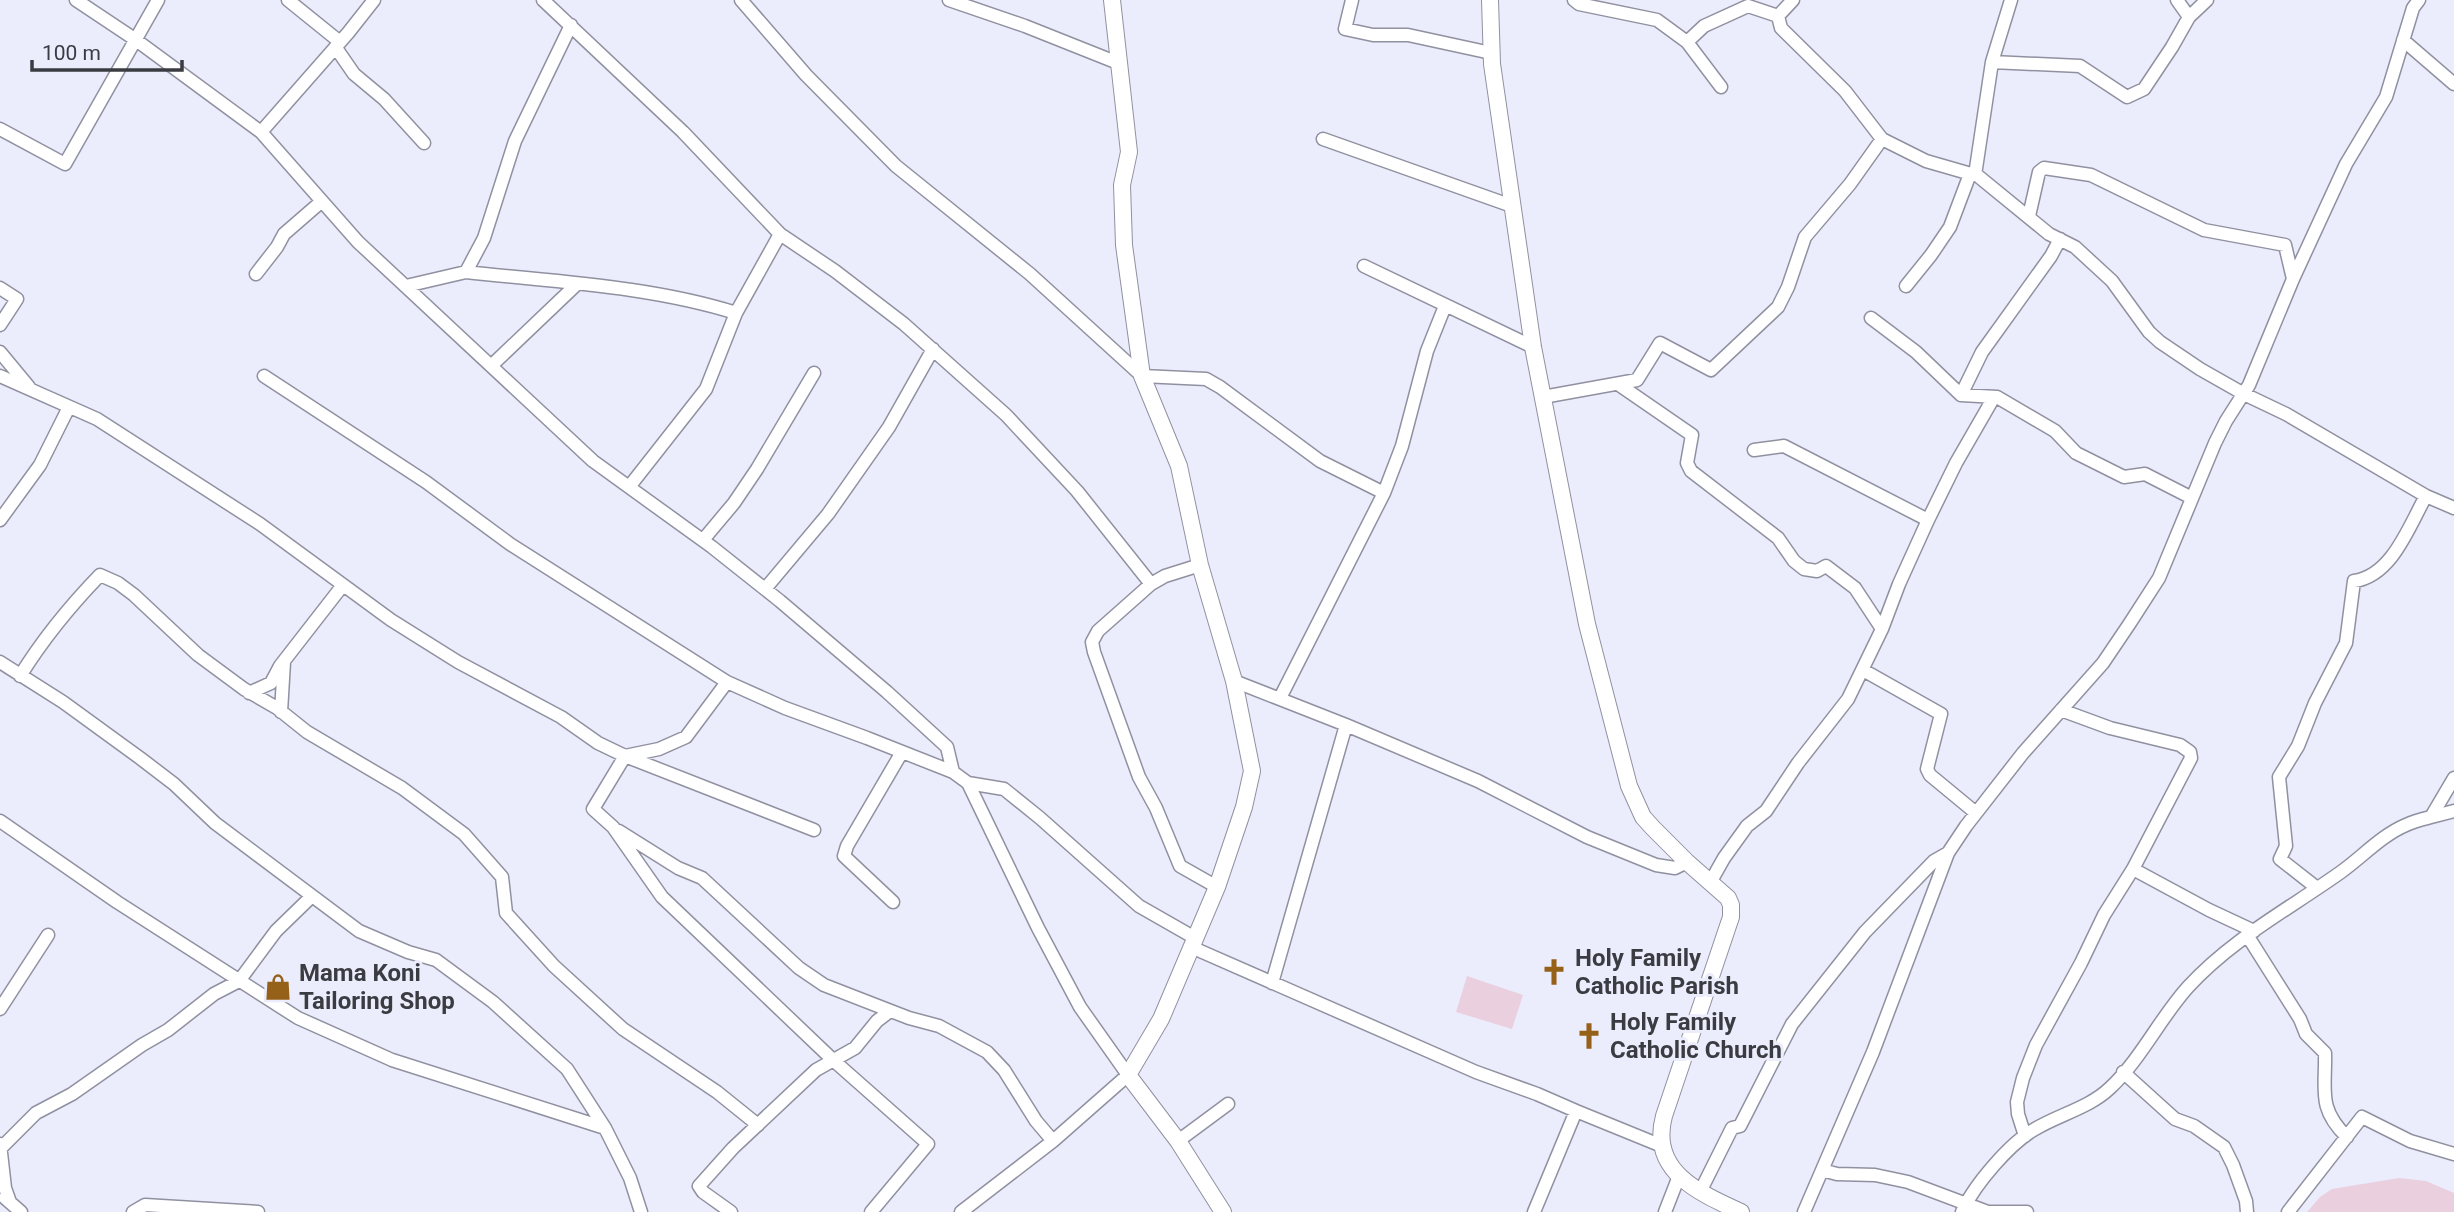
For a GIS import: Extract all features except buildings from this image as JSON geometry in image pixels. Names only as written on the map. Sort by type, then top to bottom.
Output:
[{"type":"street","points":[[76,0],[136,40],[261,132],[358,242],[593,461],[703,540],[887,692],[947,747],[953,772]]},
{"type":"street","points":[[0,129],[65,164],[158,0]]},
{"type":"street","points":[[288,0],[338,45],[354,74],[384,99],[424,143]]},
{"type":"street","points":[[261,132],[374,0]]},
{"type":"street","points":[[543,0],[683,132],[780,234],[835,271],[904,324],[1006,415],[1060,471],[1151,584]]},
{"type":"street","points":[[741,0],[806,75],[896,166],[1030,274],[1142,376],[1206,379],[1320,461],[1384,493]]},
{"type":"street","points":[[949,0],[1025,26],[1118,64]]},
{"type":"street","points":[[961,1212],[1053,1141],[1128,1074],[1161,1019],[1217,887],[1244,807],[1251,771],[1234,681],[1200,565],[1179,466],[1142,376],[1124,245],[1122,185],[1129,152],[1112,0]]},
{"type":"street","points":[[1352,0],[1345,29],[1373,35],[1408,35],[1491,53]]},
{"type":"street","points":[[1490,0],[1491,53],[1533,347],[1587,624],[1629,786],[1643,817],[1729,900],[1731,917],[1664,1116],[1662,1146],[1665,1157],[1679,1176],[1700,1192],[1741,1212]]},
{"type":"street","points":[[1574,0],[1579,4],[1657,20],[1687,42],[1721,87]]},
{"type":"street","points":[[1778,16],[1793,0]]},
{"type":"street","points":[[1906,286],[1931,256],[1950,227],[1973,175],[1992,62],[2011,0]]},
{"type":"street","points":[[2177,0],[2189,16]]},
{"type":"street","points":[[1992,62],[2080,66],[2127,97],[2144,89],[2189,16],[2207,0]]},
{"type":"street","points":[[1804,1212],[1873,1052],[1948,853],[1976,813],[2103,663],[2159,578],[2225,421],[2244,394],[2346,164],[2386,97],[2413,8],[2419,0]]},
{"type":"street","points":[[1687,42],[1704,26],[1748,6],[1778,16]]},
{"type":"street","points":[[1778,16],[1780,28],[1844,91],[1882,139],[1926,161],[1973,175],[2049,234],[2075,247],[2103,271],[2149,332],[2160,342],[2244,394],[2286,414],[2426,496],[2454,508]]},
{"type":"street","points":[[466,272],[484,238],[515,141],[570,25]]},
{"type":"street","points":[[2403,40],[2454,84]]},
{"type":"street","points":[[1323,139],[1512,206]]},
{"type":"street","points":[[1543,397],[1637,380],[1660,343],[1711,370],[1778,307],[1805,237],[1850,184],[1882,139]]},
{"type":"street","points":[[2029,216],[2039,172],[2044,167],[2091,175],[2204,230],[2285,245],[2293,279]]},
{"type":"street","points":[[256,274],[284,234],[322,201]]},
{"type":"street","points":[[629,487],[706,389],[736,313],[780,234]]},
{"type":"street","points":[[1961,396],[1982,352],[2051,256],[2060,239]]},
{"type":"street","points":[[1364,266],[1533,347]]},
{"type":"street","points":[[406,286],[466,272],[577,284],[704,303],[736,313]]},
{"type":"street","points":[[491,366],[577,284]]},
{"type":"street","points":[[0,288],[17,299],[0,325]]},
{"type":"street","points":[[1280,698],[1311,632],[1384,493],[1402,446],[1427,351],[1445,306]]},
{"type":"street","points":[[1871,318],[1916,352],[1961,396],[1994,397],[2055,431],[2076,453],[2124,477],[2145,474],[2192,498]]},
{"type":"street","points":[[765,589],[828,514],[889,427],[933,349]]},
{"type":"street","points":[[0,352],[33,391]]},
{"type":"street","points":[[703,540],[734,503],[757,469],[814,373]]},
{"type":"street","points":[[0,376],[97,419],[260,524],[391,620],[458,662],[561,717],[598,743],[814,830]]},
{"type":"street","points":[[264,376],[426,482],[510,544],[727,682],[785,708],[953,772],[968,783],[1004,789],[1139,906],[1193,942],[1272,983],[1476,1072],[1537,1094],[1662,1146]]},
{"type":"street","points":[[1618,384],[1692,435],[1687,463],[1691,471],[1778,538],[1794,561],[1804,569],[1817,571],[1826,566],[1848,583],[1856,590],[1882,629]]},
{"type":"street","points":[[1711,881],[1738,838],[1766,811],[1798,763],[1841,710],[1882,629],[1899,584],[1955,463],[1994,397]]},
{"type":"street","points":[[0,520],[40,465],[69,407]]},
{"type":"street","points":[[1754,450],[1784,446],[1928,520]]},
{"type":"street","points":[[2316,888],[2280,859],[2286,846],[2279,777],[2298,746],[2315,703],[2346,643],[2354,581],[2368,579],[2394,554],[2426,496]]},
{"type":"street","points":[[1200,565],[1165,576],[1151,584],[1098,631],[1092,642],[1139,777],[1156,808],[1180,866],[1217,887]]},
{"type":"street","points":[[20,676],[46,636],[100,575],[118,583],[198,655],[250,693],[307,732],[402,788],[464,834],[502,877],[506,913],[554,966],[623,1029],[717,1092],[758,1125]]},
{"type":"street","points":[[250,693],[271,683],[284,661],[343,585]]},
{"type":"street","points":[[281,712],[284,661]]},
{"type":"street","points":[[0,662],[63,702],[149,764],[215,823],[359,931],[408,952],[436,960],[493,1002],[567,1069],[605,1128],[630,1178],[641,1212]]},
{"type":"street","points":[[1863,670],[1941,714],[1927,769],[1930,775],[1976,813]]},
{"type":"street","points":[[1234,681],[1478,780],[1587,837],[1656,865],[1675,868],[1687,862]]},
{"type":"street","points":[[727,682],[686,737],[659,749],[625,756],[593,809],[613,827],[678,868],[702,878],[811,976],[829,987],[890,1012],[939,1026],[987,1052],[1004,1070],[1036,1121],[1053,1141]]},
{"type":"street","points":[[2025,1136],[2017,1102],[2028,1063],[2104,915],[2133,869],[2189,764],[2190,751],[2180,745],[2110,728],[2061,710]]},
{"type":"street","points":[[1272,983],[1346,725]]},
{"type":"street","points":[[893,902],[844,856],[847,846],[902,752]]},
{"type":"street","points":[[2431,817],[2454,778]]},
{"type":"street","points":[[968,783],[1038,928],[1080,1007],[1178,1141],[1223,1212]]},
{"type":"street","points":[[1964,1207],[2003,1157],[2025,1136],[2053,1119],[2094,1100],[2111,1086],[2187,988],[2225,951],[2405,825],[2454,811]]},
{"type":"street","points":[[0,821],[117,902],[298,1018],[392,1060],[605,1128]]},
{"type":"street","points":[[613,827],[662,897],[833,1060],[929,1144],[871,1212]]},
{"type":"street","points":[[1700,1192],[1732,1128],[1740,1126],[1792,1024],[1866,932],[1934,861],[1948,853]]},
{"type":"street","points":[[2133,869],[2250,933],[2300,1019],[2305,1034],[2325,1053],[2324,1103],[2334,1125],[2347,1137]]},
{"type":"street","points":[[10,1202],[5,1188],[0,1147],[36,1112],[72,1094],[142,1045],[169,1030],[214,994],[239,981],[276,931],[312,896]]},
{"type":"street","points":[[0,1009],[48,935]]},
{"type":"street","points":[[731,1212],[703,1192],[699,1185],[733,1148],[816,1070],[858,1046],[877,1021],[890,1012]]},
{"type":"street","points":[[2123,1072],[2175,1119],[2194,1126],[2224,1147],[2237,1175],[2247,1212]]},
{"type":"street","points":[[1178,1141],[1228,1104]]},
{"type":"street","points":[[1534,1212],[1576,1111]]},
{"type":"street","points":[[2288,1212],[2362,1117],[2410,1141],[2454,1154]]},
{"type":"street","points":[[1822,1170],[1837,1174],[1890,1178],[1964,1207],[1988,1212],[2027,1212]]},
{"type":"street","points":[[1665,1212],[1679,1176]]},
{"type":"street","points":[[0,1192],[21,1212]]},
{"type":"street","points":[[133,1212],[145,1205],[258,1212]]},
{"type":"shaded area","points":[[1467,976],[1523,995],[1512,1029],[1456,1012]]},
{"type":"shaded area","points":[[2399,1178],[2426,1181],[2454,1193],[2454,1212],[2307,1212],[2320,1197],[2332,1189]]},
{"type":"place","name":"Holy Family Catholic Parish","points":[[1554,972]]},
{"type":"place","name":"Mama Koni Tailoring Shop","points":[[278,987]]},
{"type":"place","name":"Holy Family Catholic Church","points":[[1589,1036]]}]
